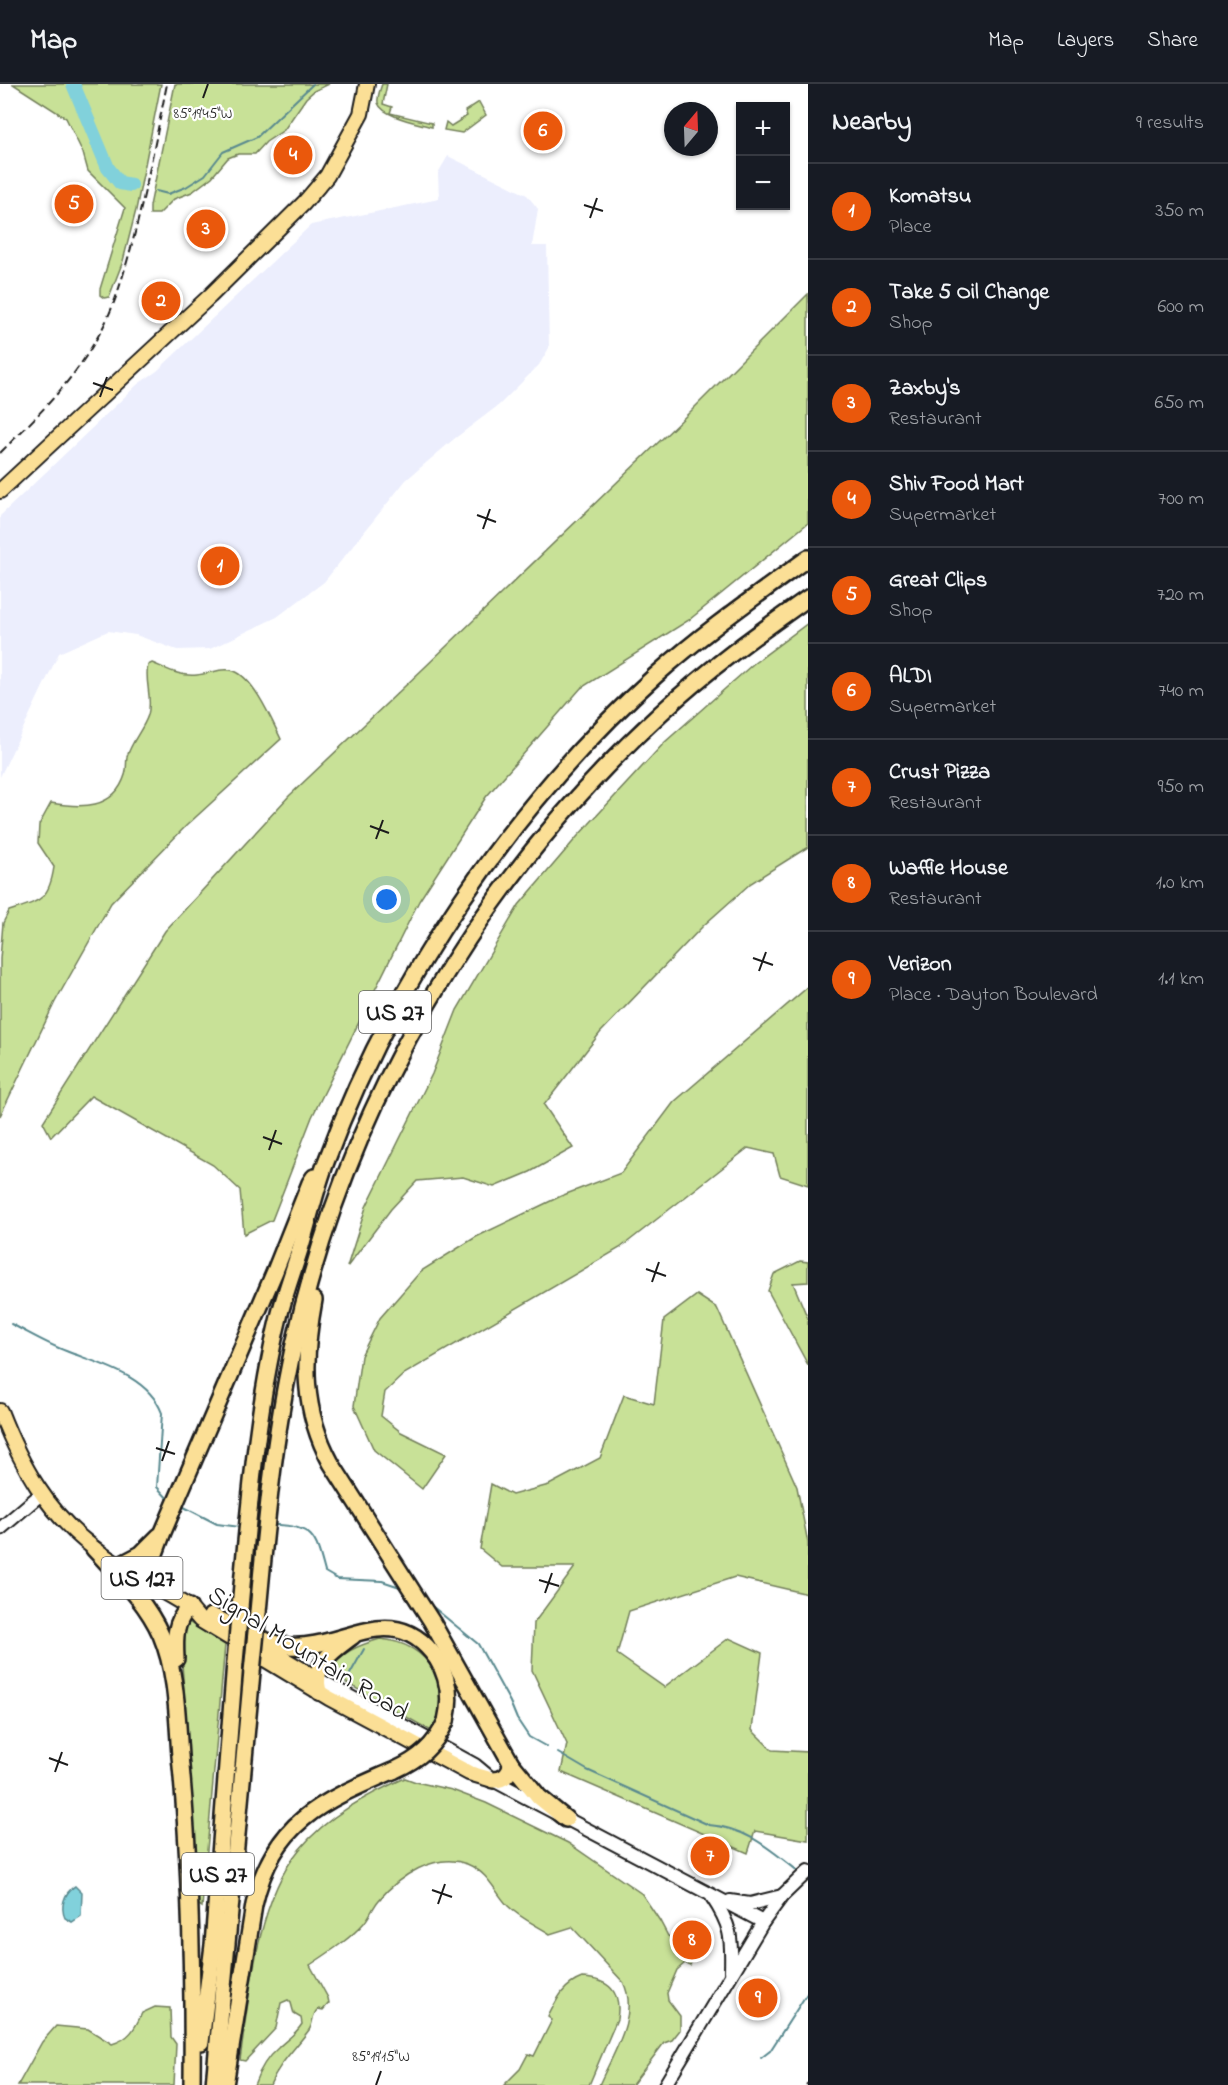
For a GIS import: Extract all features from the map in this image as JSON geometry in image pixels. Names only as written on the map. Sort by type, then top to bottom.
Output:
[{"type":"highway","name":"US 27","points":[[194,2085],[213,1945],[235,1662],[253,1469],[262,1402],[279,1316],[326,1163],[348,1109],[412,979],[478,877],[530,809],[564,767],[656,676],[717,624],[808,558]]},
{"type":"highway","name":"US 27","points":[[214,2085],[273,1459],[292,1351],[318,1252],[354,1151],[400,1053],[447,971],[503,889],[571,803],[661,712],[700,678],[808,598]]},
{"type":"highway","points":[[150,1583],[153,1558],[163,1532],[271,1281],[310,1183],[326,1163]]},
{"type":"highway","points":[[318,1252],[320,1274],[310,1322],[306,1364],[310,1412],[319,1442],[432,1622],[511,1763],[539,1797],[566,1819]]},
{"type":"highway","points":[[120,1565],[141,1554],[163,1532]]},
{"type":"highway","points":[[94,1549],[140,1600],[162,1637],[172,1674],[188,1845],[192,1925],[194,2085]]},
{"type":"highway","points":[[180,1751],[174,1637],[179,1619],[189,1607]]},
{"type":"highway","points":[[211,1616],[271,1642],[286,1646],[314,1644],[368,1629],[388,1629],[411,1636],[432,1653],[444,1675],[449,1697],[446,1721],[431,1747],[420,1757],[337,1795],[315,1808],[292,1829],[275,1850],[261,1879],[254,1905],[225,2085]]},
{"type":"highway","points":[[318,1685],[319,1670],[328,1657],[358,1632]]},
{"type":"highway","points":[[494,1780],[506,1777],[511,1763]]},
{"type":"main road","points":[[0,490],[210,296],[304,203],[327,176],[361,114],[367,84]]},
{"type":"main road","name":"Signal Mountain Road","points":[[0,1411],[16,1452],[41,1494],[61,1518],[94,1549],[189,1607],[200,1620],[318,1685],[469,1773],[494,1780],[763,1922]]},
{"type":"main road","points":[[0,1529],[41,1494]]},
{"type":"main road","name":"US 127","points":[[189,1607],[211,1616]]},
{"type":"main road","name":"Signal Mountain Road","points":[[211,1616],[318,1685]]},
{"type":"main road","points":[[665,2085],[763,1922],[782,1896],[808,1871]]},
{"type":"main road","points":[[712,1896],[750,1904],[782,1896]]},
{"type":"main road","points":[[712,1896],[727,1921],[730,1934],[731,1973]]},
{"type":"shaded area","points":[[448,156],[527,195],[538,209],[532,246],[547,246],[549,348],[539,365],[499,405],[406,480],[324,582],[277,617],[210,649],[177,650],[136,635],[108,631],[59,653],[0,777],[0,516],[138,384],[157,371],[311,225],[439,199],[438,173]]},
{"type":"green space","points":[[13,84],[161,84],[136,210],[123,261],[109,297],[104,298],[100,295],[100,289],[125,208],[88,171],[83,153],[66,118]]},
{"type":"green space","points":[[175,84],[329,84],[314,91],[306,98],[284,130],[266,142],[255,154],[238,154],[228,158],[212,177],[192,192],[174,199],[159,214],[150,214]]},
{"type":"green space","points":[[382,84],[387,84],[383,104],[392,107],[390,113],[432,123],[432,127],[394,116],[381,108],[378,101]]},
{"type":"green space","points":[[479,102],[486,115],[462,133],[444,130],[446,122],[451,126],[467,116],[465,111]]},
{"type":"green space","points":[[808,294],[808,523],[689,620],[581,688],[486,797],[419,901],[312,1117],[272,1220],[244,1234],[240,1190],[213,1165],[91,1096],[51,1137],[43,1122],[165,931],[289,796],[691,411]]},
{"type":"green space","points":[[808,623],[808,847],[751,883],[704,925],[600,1033],[544,1105],[573,1148],[530,1172],[494,1187],[463,1177],[417,1181],[391,1209],[347,1267],[366,1207],[432,1074],[457,1010],[519,905],[577,837],[665,742],[753,664]]},
{"type":"green space","points":[[152,663],[185,675],[225,670],[241,675],[249,682],[262,701],[281,739],[186,826],[111,903],[55,1002],[0,1116],[0,959],[3,923],[9,911],[35,902],[49,887],[54,867],[38,843],[39,825],[51,803],[74,806],[95,804],[105,801],[120,786],[126,773],[127,757],[148,715],[150,702],[147,671],[148,665]]},
{"type":"green space","points":[[808,987],[808,1185],[780,1176],[774,1154],[748,1148],[620,1248],[404,1374],[385,1392],[381,1416],[401,1432],[446,1454],[422,1489],[374,1450],[354,1406],[361,1356],[380,1318],[421,1271],[476,1237],[561,1196],[621,1173],[674,1102]]},
{"type":"green space","points":[[800,1261],[808,1262],[808,1282],[793,1283],[808,1319],[808,1365],[768,1291],[774,1274]]},
{"type":"green space","points":[[697,1295],[717,1308],[797,1487],[808,1543],[808,1594],[735,1577],[629,1611],[617,1654],[664,1687],[729,1638],[762,1653],[752,1730],[772,1750],[808,1752],[808,1840],[755,1831],[748,1853],[561,1772],[567,1744],[532,1670],[534,1623],[575,1567],[502,1567],[480,1549],[491,1484],[512,1495],[549,1485],[600,1458],[624,1395],[654,1404],[664,1320]]},
{"type":"green space","points":[[184,1619],[225,1645],[202,1907],[198,1904],[180,1633]]},
{"type":"green space","points":[[380,1639],[398,1642],[413,1649],[433,1670],[440,1699],[439,1715],[433,1732],[327,1672],[337,1660],[350,1651]]},
{"type":"green space","points":[[405,1778],[452,1790],[486,1803],[568,1843],[642,1894],[668,1936],[678,1941],[690,1954],[692,1961],[690,1965],[685,1963],[677,1970],[667,1993],[668,2000],[680,2016],[680,2030],[672,2040],[664,2043],[632,2085],[599,2085],[617,2048],[626,2021],[627,1995],[623,1982],[572,1927],[550,1934],[513,1910],[481,1872],[467,1864],[443,1861],[418,1868],[407,1875],[387,1891],[358,1929],[310,1965],[329,2003],[323,2010],[316,2011],[309,2030],[283,2063],[270,2085],[254,2085],[270,2056],[302,2024],[301,2018],[294,2014],[288,2000],[281,2003],[276,2028],[245,2061],[240,2060],[257,1950],[273,1895],[299,1850],[322,1827],[362,1799]]},
{"type":"green space","points":[[582,1978],[600,1981],[612,1989],[618,2010],[617,2019],[589,2085],[504,2085],[520,2069],[528,2054],[534,2056],[552,2020],[548,2017],[561,1993]]},
{"type":"green space","points":[[155,2007],[170,2008],[171,2037],[176,2044],[174,2085],[18,2085],[42,2042],[56,2026],[88,2029],[112,2044],[127,2036],[134,2029],[142,2013]]},
{"type":"water","points":[[75,1886],[82,1893],[81,1916],[72,1922],[65,1918],[63,1905],[68,1892]]},
{"type":"waterway","points":[[73,84],[108,168],[120,183],[131,185]]},
{"type":"waterway","points":[[156,191],[168,194],[186,187],[205,175],[223,152],[257,137],[313,84]]},
{"type":"waterway","points":[[11,1324],[45,1342],[107,1366],[146,1389],[162,1413],[157,1487],[169,1500]]},
{"type":"waterway","points":[[182,1506],[217,1524],[240,1527]]},
{"type":"waterway","points":[[276,1525],[299,1528],[312,1536],[325,1572],[337,1579],[382,1581],[403,1588]]},
{"type":"waterway","points":[[427,1602],[478,1644],[517,1719],[529,1737],[547,1747]]},
{"type":"waterway","points":[[350,1674],[364,1649]]},
{"type":"waterway","points":[[558,1753],[587,1770],[709,1825],[747,1835],[799,1872]]},
{"type":"waterway","points":[[761,2058],[770,2051],[808,1992]]},
{"type":"railway","points":[[0,453],[65,385],[87,354],[108,316],[137,224],[167,84]]},
{"type":"place","name":"ALDI","points":[[543,131]]},
{"type":"place","name":"Shiv Food Mart","points":[[293,155]]},
{"type":"place","name":"Great Clips","points":[[74,204]]},
{"type":"place","name":"Zaxby's","points":[[206,229]]},
{"type":"place","name":"Take 5 Oil Change","points":[[161,301]]},
{"type":"place","name":"Komatsu","points":[[220,566]]},
{"type":"place","name":"Crust Pizza","points":[[710,1856]]},
{"type":"place","name":"Waffle House","points":[[692,1940]]},
{"type":"place","name":"Verizon","points":[[758,1998]]}]
